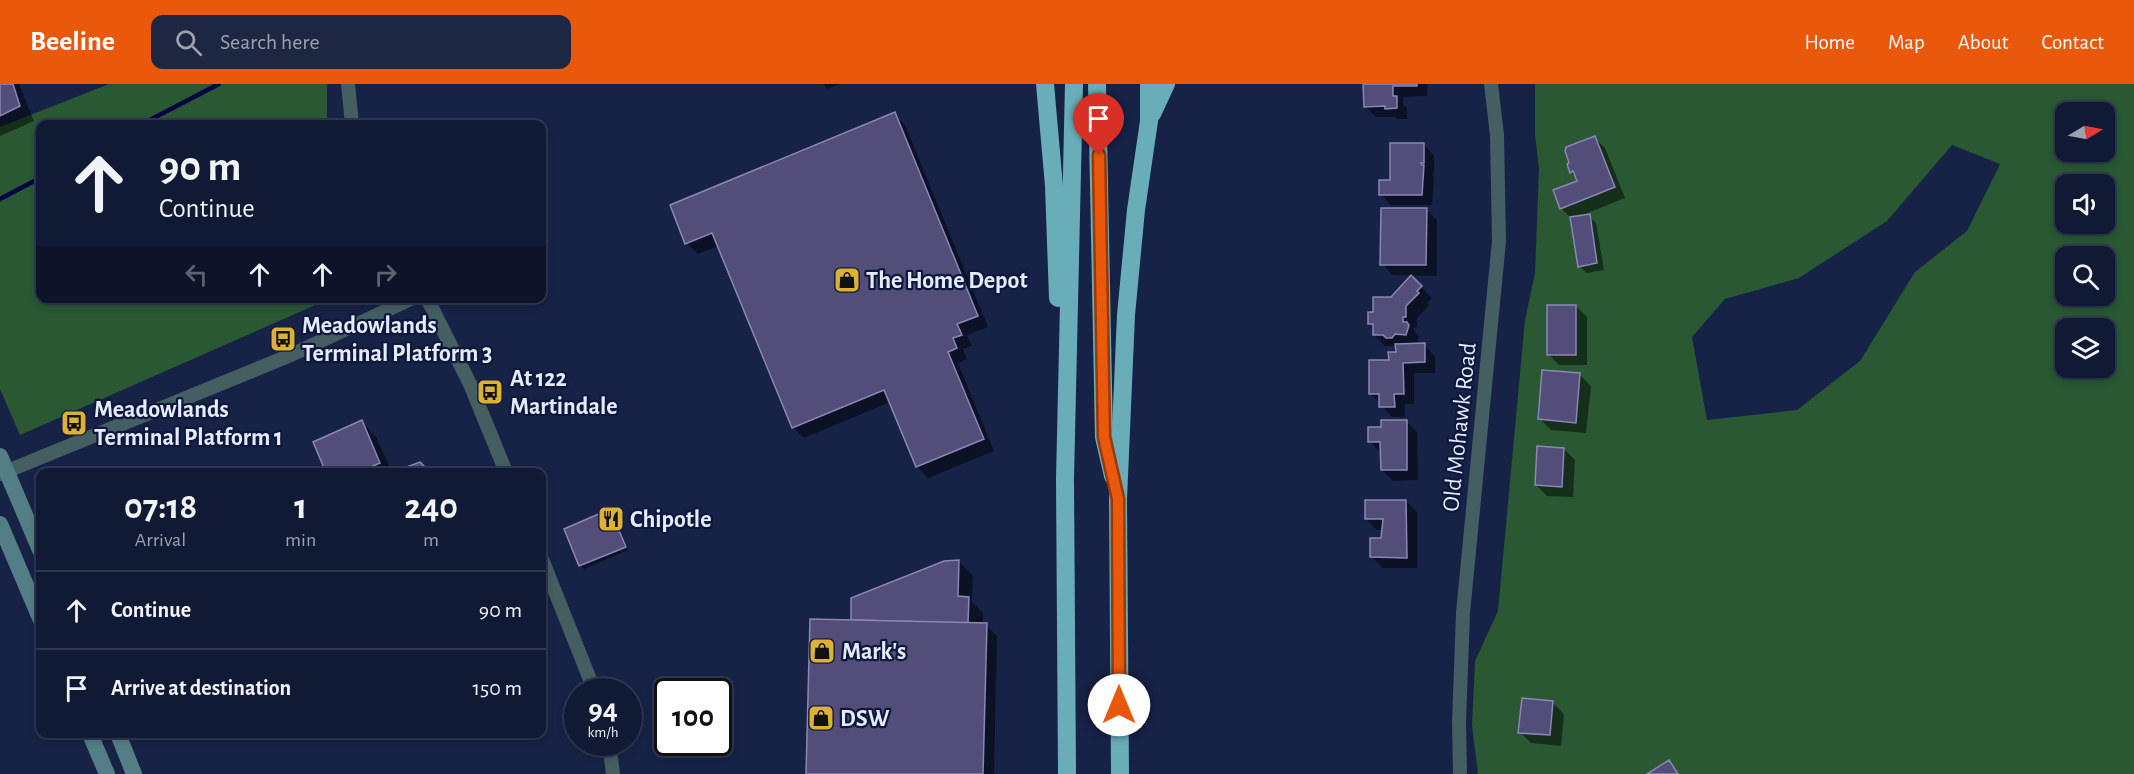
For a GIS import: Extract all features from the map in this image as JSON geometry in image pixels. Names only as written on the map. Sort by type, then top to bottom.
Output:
[{"type":"highway","points":[[1045,84],[1054,186],[1065,479]]},
{"type":"highway","points":[[1067,774],[1065,479],[1074,84]]},
{"type":"highway","points":[[1097,84],[1104,437],[1118,499]]},
{"type":"highway","points":[[1120,774],[1118,499],[1126,315],[1136,210],[1149,121],[1149,84]]},
{"type":"highway","points":[[1149,121],[1166,84]]},
{"type":"main road","points":[[2,467],[36,541]]},
{"type":"main road","points":[[0,524],[36,609]]},
{"type":"main road","points":[[92,738],[107,774]]},
{"type":"main road","points":[[120,738],[134,774]]},
{"type":"street","points":[[348,84],[352,120]]},
{"type":"street","name":"Old Mohawk Road","points":[[1460,774],[1459,722],[1463,613],[1499,241],[1497,135],[1491,84]]},
{"type":"street","points":[[2,467],[291,355],[402,303]]},
{"type":"street","points":[[430,303],[470,384],[504,468]]},
{"type":"street","points":[[546,569],[589,678]]},
{"type":"street","points":[[611,756],[613,774]]},
{"type":"green space","points":[[109,84],[327,84],[327,120],[36,120],[36,303],[320,303],[20,435],[0,389],[0,127]]},
{"type":"green space","points":[[1535,84],[2134,84],[2134,774],[1478,774],[1472,725],[1475,661],[1498,611],[1525,320],[1535,273],[1539,169],[1535,135]],"holes":[[[1952,145],[2000,164],[1967,231],[1915,272],[1860,361],[1797,410],[1707,420],[1692,337],[1725,299],[1799,278],[1887,221]]]},
{"type":"building","points":[[0,84],[13,84],[20,106],[0,116]]},
{"type":"building","points":[[1363,84],[1417,84],[1417,86],[1393,86],[1393,96],[1397,96],[1397,108],[1385,109],[1385,106],[1364,107]]},
{"type":"building","name":"The Home Depot","points":[[895,112],[978,316],[957,324],[962,335],[953,338],[957,348],[948,352],[984,439],[916,467],[884,390],[792,428],[712,233],[685,244],[670,205]]},
{"type":"building","points":[[1595,136],[1615,187],[1560,209],[1553,190],[1577,181],[1573,171],[1570,173],[1567,164],[1569,163],[1566,147]]},
{"type":"building","points":[[1390,143],[1424,143],[1424,163],[1421,163],[1424,165],[1422,195],[1379,195],[1379,180],[1390,180]]},
{"type":"building","points":[[1381,208],[1427,208],[1426,265],[1380,265]]},
{"type":"building","points":[[1590,214],[1597,263],[1578,267],[1570,217]]},
{"type":"building","points":[[1411,275],[1422,286],[1417,291],[1419,293],[1406,306],[1406,317],[1403,317],[1403,322],[1409,325],[1406,335],[1395,334],[1392,338],[1386,338],[1383,335],[1373,335],[1373,324],[1368,324],[1368,312],[1373,312],[1373,297],[1391,297]]},
{"type":"building","points":[[1547,305],[1576,305],[1576,355],[1547,355]]},
{"type":"building","points":[[1425,343],[1425,362],[1403,363],[1404,394],[1394,394],[1395,407],[1379,407],[1379,394],[1369,394],[1369,360],[1389,360],[1388,352],[1396,352],[1395,344]]},
{"type":"building","points":[[1542,370],[1580,373],[1576,423],[1538,419]]},
{"type":"building","points":[[362,420],[380,463],[368,468],[324,468],[313,442]]},
{"type":"building","points":[[1381,420],[1407,420],[1407,470],[1381,470],[1380,442],[1368,442],[1368,427],[1381,427]]},
{"type":"building","points":[[1537,446],[1564,448],[1562,487],[1535,485]]},
{"type":"building","points":[[420,462],[426,468],[404,468]]},
{"type":"building","points":[[1365,500],[1406,500],[1407,558],[1370,557],[1370,538],[1381,538],[1383,519],[1365,519]]},
{"type":"building","points":[[610,509],[626,547],[579,566],[564,529]]},
{"type":"building","points":[[959,560],[958,596],[969,597],[968,623],[851,620],[851,598],[944,561]]},
{"type":"building","points":[[810,619],[987,623],[983,774],[806,774]]},
{"type":"building","points":[[1522,698],[1553,701],[1550,735],[1518,733]]},
{"type":"building","points":[[1669,760],[1678,774],[1647,774]]},
{"type":"waterway","points":[[150,120],[219,84]]},
{"type":"waterway","points":[[0,199],[36,180]]},
{"type":"place","name":"The Home Depot","points":[[847,280]]},
{"type":"place","name":"Meadowlands Terminal Platform 3","points":[[283,339]]},
{"type":"place","name":"At 122 Martindale","points":[[490,392]]},
{"type":"place","name":"Meadowlands Terminal Platform 1","points":[[74,423]]},
{"type":"place","name":"Chipotle","points":[[611,519]]},
{"type":"place","name":"Mark's","points":[[822,651]]},
{"type":"place","name":"DSW","points":[[821,718]]},
{"type":"route","points":[[1099,155],[1104,437],[1118,499],[1119,705]]}]
